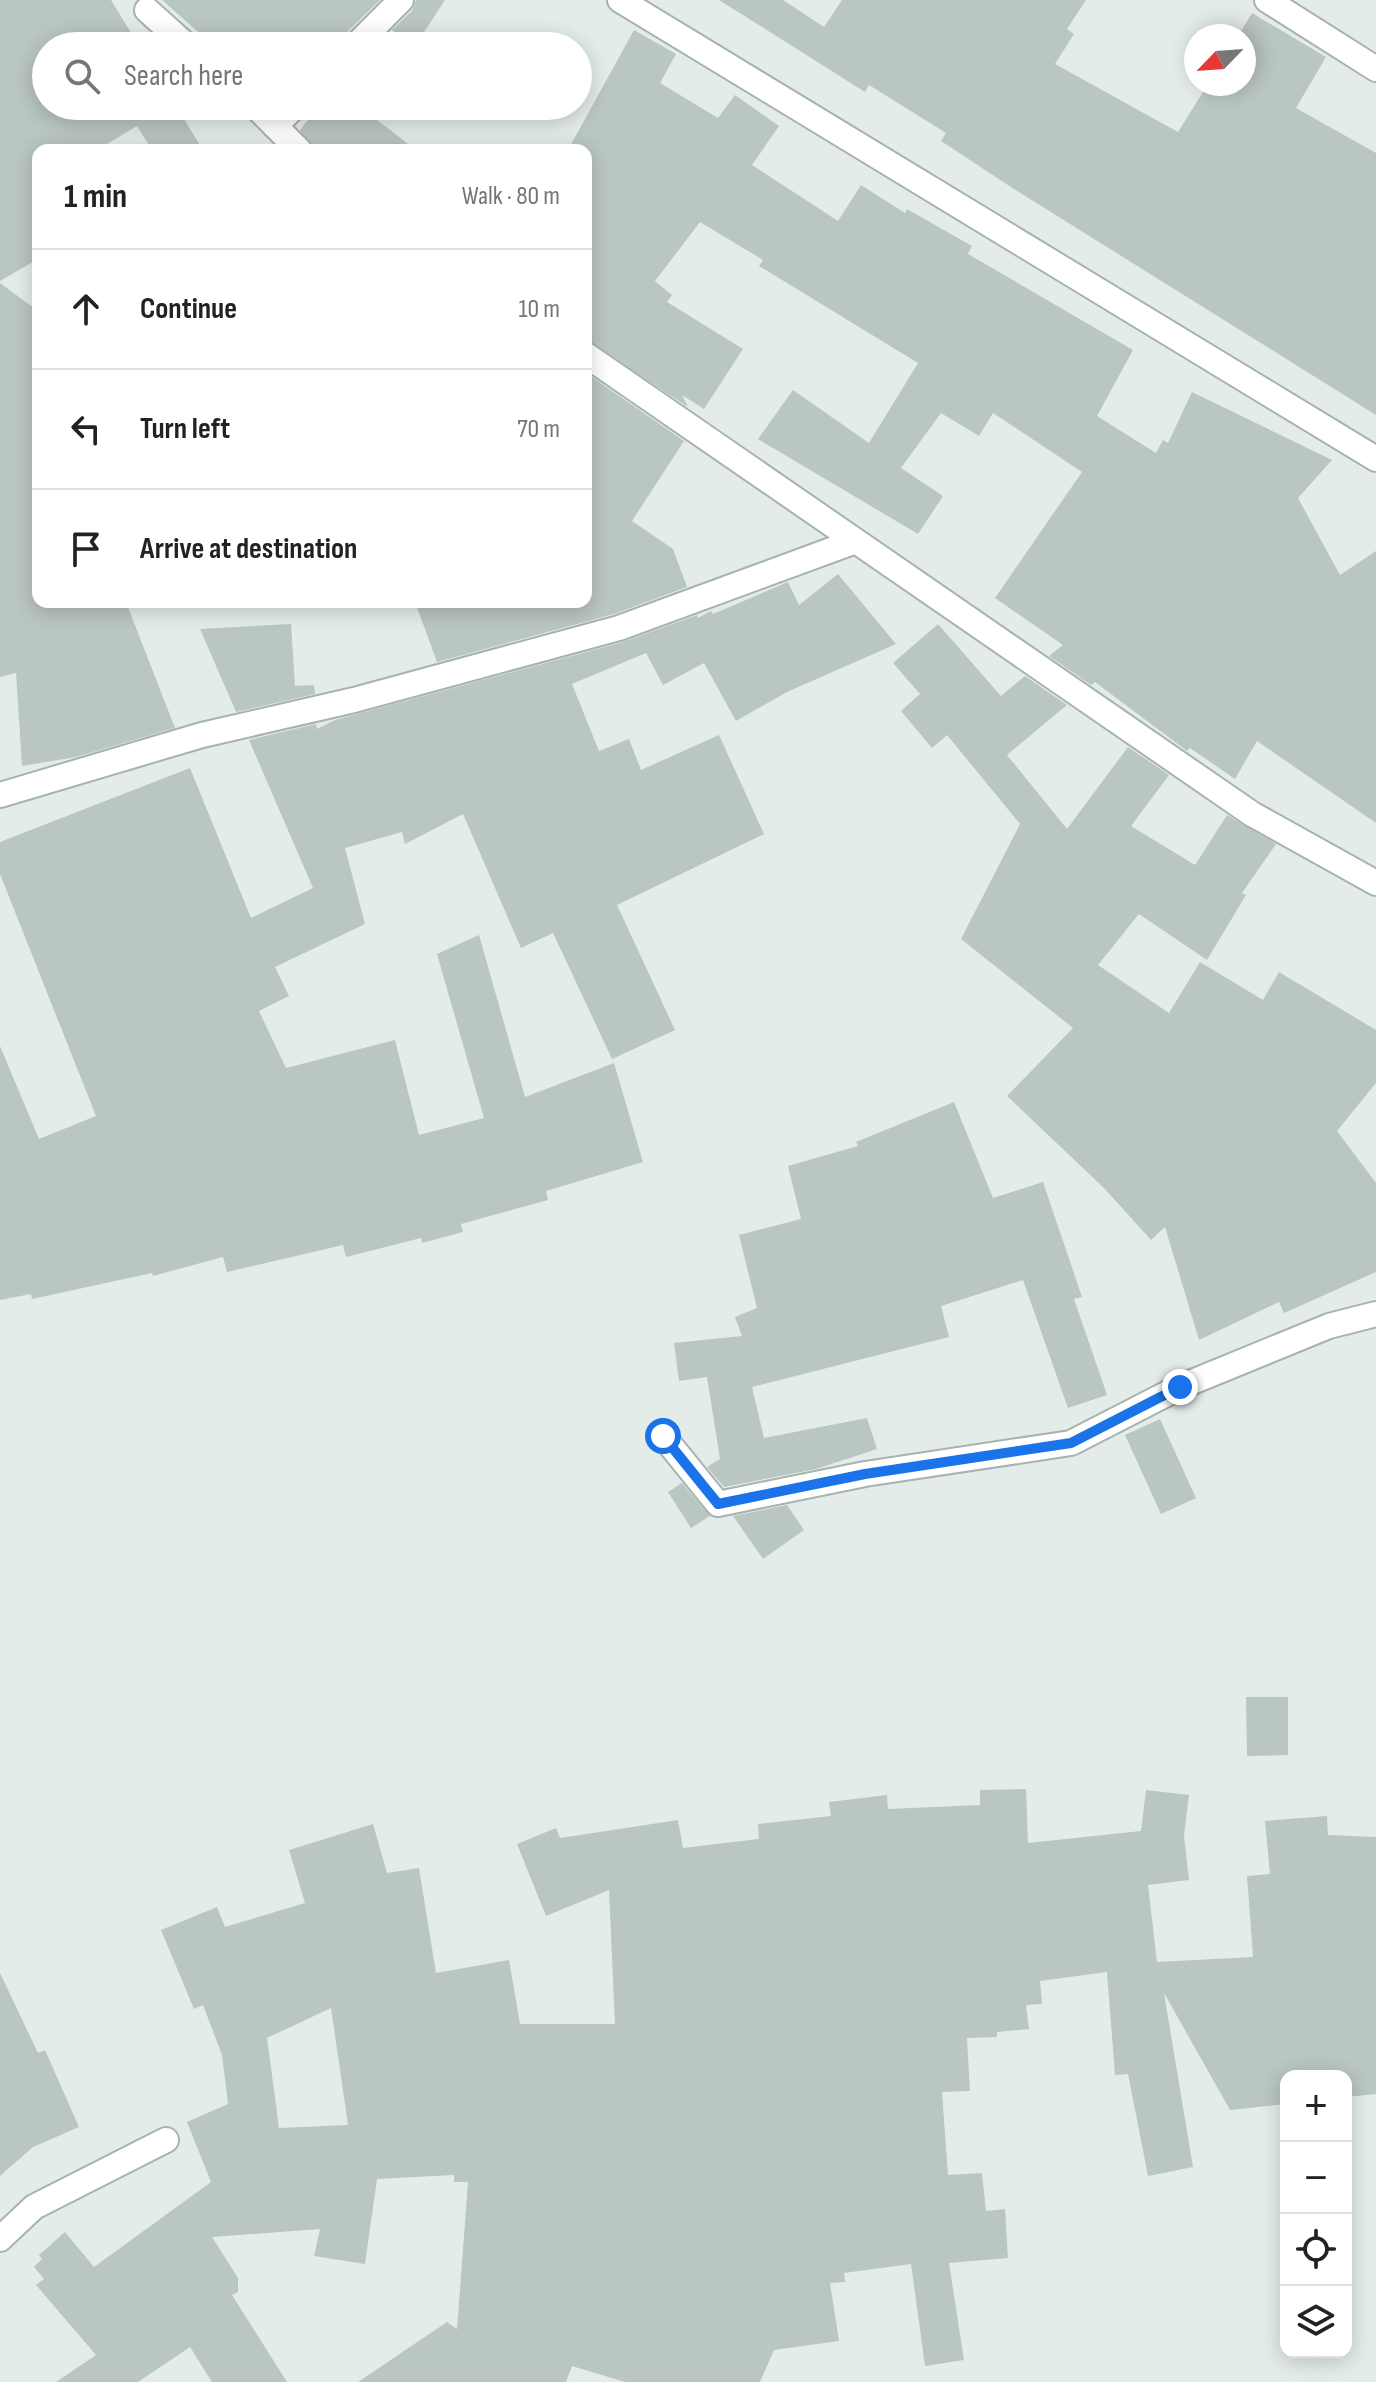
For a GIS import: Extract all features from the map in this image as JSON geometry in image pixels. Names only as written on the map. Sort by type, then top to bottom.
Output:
[{"type":"street","points":[[369,32],[401,0]]},
{"type":"street","points":[[1267,0],[1376,69]]},
{"type":"street","points":[[626,2],[1376,459]]},
{"type":"street","points":[[147,10],[171,32]]},
{"type":"street","points":[[269,120],[293,144]]},
{"type":"street","points":[[275,126],[281,120]]},
{"type":"street","points":[[592,359],[853,542],[1252,814],[1376,883]]},
{"type":"street","points":[[0,795],[202,735],[354,700],[619,628],[853,542]]},
{"type":"street","points":[[663,1436],[718,1504],[865,1474],[1071,1443],[1180,1387],[1329,1326],[1376,1314]]},
{"type":"street","points":[[0,2239],[34,2207],[166,2140]]},
{"type":"building","points":[[0,0],[111,0],[130,32],[32,32],[32,120],[185,120],[199,144],[148,144],[137,126],[107,144],[32,144],[32,262],[0,281]]},
{"type":"building","points":[[162,0],[380,0],[347,32],[198,32]]},
{"type":"building","points":[[416,0],[445,0],[424,32],[392,30],[412,11]]},
{"type":"building","points":[[719,0],[783,0],[824,27],[842,0],[1086,0],[1067,29],[1074,34],[1055,64],[1178,132],[1200,96],[1256,96],[1256,24],[1245,24],[1252,13],[1326,57],[1296,108],[1376,153],[1376,415],[1014,189],[941,141],[946,133],[869,85],[865,92]]},
{"type":"building","points":[[634,30],[676,54],[660,83],[718,118],[735,95],[779,126],[752,165],[838,221],[861,185],[905,213],[907,209],[972,246],[968,254],[1133,350],[1097,416],[1156,453],[1163,440],[1168,443],[1192,392],[1332,460],[1298,498],[1340,575],[1376,551],[1376,823],[1257,741],[1235,779],[1190,748],[1187,751],[1095,682],[1091,685],[1049,656],[1063,645],[995,598],[1082,472],[993,413],[979,436],[941,413],[901,468],[943,496],[918,534],[758,439],[793,390],[869,443],[918,363],[759,266],[763,260],[700,222],[655,281],[672,295],[667,302],[743,349],[704,409],[682,395],[688,407],[592,344],[592,144],[571,144],[584,120],[592,120],[592,106]]},
{"type":"building","points":[[308,120],[377,120],[408,144],[310,144],[300,130]]},
{"type":"building","points":[[0,283],[32,307],[32,608],[128,608],[175,728],[76,757],[22,766],[16,673],[0,677]]},
{"type":"building","points":[[592,377],[684,441],[632,521],[673,549],[687,587],[614,614],[437,662],[417,608],[592,608]]},
{"type":"building","points":[[838,574],[896,644],[787,692],[736,721],[704,663],[663,685],[646,653],[572,684],[599,751],[629,739],[641,770],[719,735],[764,834],[617,905],[675,1030],[612,1059],[553,933],[521,948],[463,814],[405,844],[402,832],[345,848],[365,924],[275,967],[289,996],[259,1011],[286,1068],[395,1040],[419,1135],[484,1118],[437,954],[479,935],[525,1097],[614,1063],[643,1162],[546,1191],[548,1200],[461,1224],[463,1232],[422,1243],[421,1238],[346,1257],[343,1245],[227,1272],[223,1257],[153,1276],[152,1273],[32,1299],[31,1294],[0,1300],[0,1046],[39,1139],[96,1116],[0,874],[0,842],[190,768],[251,918],[313,888],[249,740],[316,724],[317,729],[335,720],[623,642],[697,615],[698,618],[711,611],[713,614],[788,582],[799,605]]},
{"type":"building","points":[[291,624],[295,686],[314,685],[315,694],[236,712],[200,629]]},
{"type":"building","points":[[938,624],[1001,696],[1025,676],[1067,705],[1007,755],[1067,829],[1128,747],[1169,775],[1131,826],[1195,865],[1227,815],[1276,844],[1242,893],[1246,895],[1207,960],[1139,914],[1098,965],[1169,1013],[1200,962],[1263,1000],[1279,972],[1376,1030],[1376,1083],[1337,1131],[1376,1183],[1376,1272],[1284,1313],[1279,1302],[1199,1340],[1165,1227],[1151,1240],[1104,1188],[1007,1096],[1073,1028],[961,939],[1020,824],[947,735],[932,748],[901,711],[920,694],[893,663]]},
{"type":"building","points":[[954,1102],[993,1198],[1043,1182],[1082,1297],[1074,1299],[1107,1395],[1068,1408],[1023,1280],[941,1306],[949,1337],[752,1387],[764,1438],[867,1418],[877,1449],[816,1469],[724,1487],[707,1467],[720,1459],[707,1377],[679,1381],[674,1343],[742,1336],[735,1317],[757,1308],[739,1235],[801,1219],[788,1166],[858,1146],[856,1142]]},
{"type":"building","points":[[1160,1419],[1196,1498],[1161,1514],[1125,1435]]},
{"type":"building","points":[[682,1483],[710,1516],[691,1528],[668,1492]]},
{"type":"building","points":[[787,1505],[804,1530],[763,1559],[733,1516]]},
{"type":"building","points":[[1246,1697],[1288,1697],[1288,1755],[1247,1756]]},
{"type":"building","points":[[1026,1789],[1028,1843],[1141,1831],[1146,1790],[1189,1795],[1184,1835],[1189,1880],[1148,1885],[1157,1962],[1253,1957],[1247,1876],[1270,1874],[1265,1821],[1327,1816],[1328,1835],[1376,1837],[1376,2094],[1352,2096],[1352,2070],[1280,2070],[1280,2105],[1230,2110],[1164,1993],[1193,2167],[1148,2176],[1128,2074],[1115,2075],[1107,1972],[1040,1981],[1042,2004],[1026,2005],[1029,2029],[997,2032],[997,2037],[967,2038],[970,2091],[942,2092],[948,2175],[982,2173],[986,2211],[1005,2209],[1008,2258],[949,2263],[964,2360],[925,2366],[911,2264],[844,2273],[845,2282],[830,2283],[839,2341],[774,2350],[760,2382],[625,2382],[572,2366],[566,2382],[358,2382],[447,2322],[457,2329],[468,2182],[454,2182],[454,2175],[377,2179],[365,2264],[314,2256],[320,2229],[212,2237],[238,2278],[238,2292],[232,2295],[287,2382],[212,2382],[190,2347],[138,2382],[56,2382],[96,2355],[36,2285],[44,2279],[34,2267],[42,2259],[39,2255],[65,2232],[94,2267],[211,2182],[187,2122],[228,2104],[222,2055],[203,2005],[194,2009],[161,1930],[217,1907],[225,1927],[305,1903],[289,1850],[373,1824],[387,1873],[419,1868],[436,1973],[509,1960],[520,2024],[615,2024],[609,1890],[546,1916],[517,1844],[556,1828],[560,1838],[678,1820],[683,1848],[759,1839],[758,1824],[831,1816],[829,1802],[887,1795],[888,1809],[980,1805],[980,1790]],"holes":[[[331,2008],[348,2125],[279,2128],[267,2038]]]},
{"type":"building","points":[[0,1973],[38,2053],[45,2050],[79,2127],[33,2147],[0,2176]]},
{"type":"route","points":[[663,1436],[718,1504],[865,1474],[1071,1443],[1180,1387]]}]
